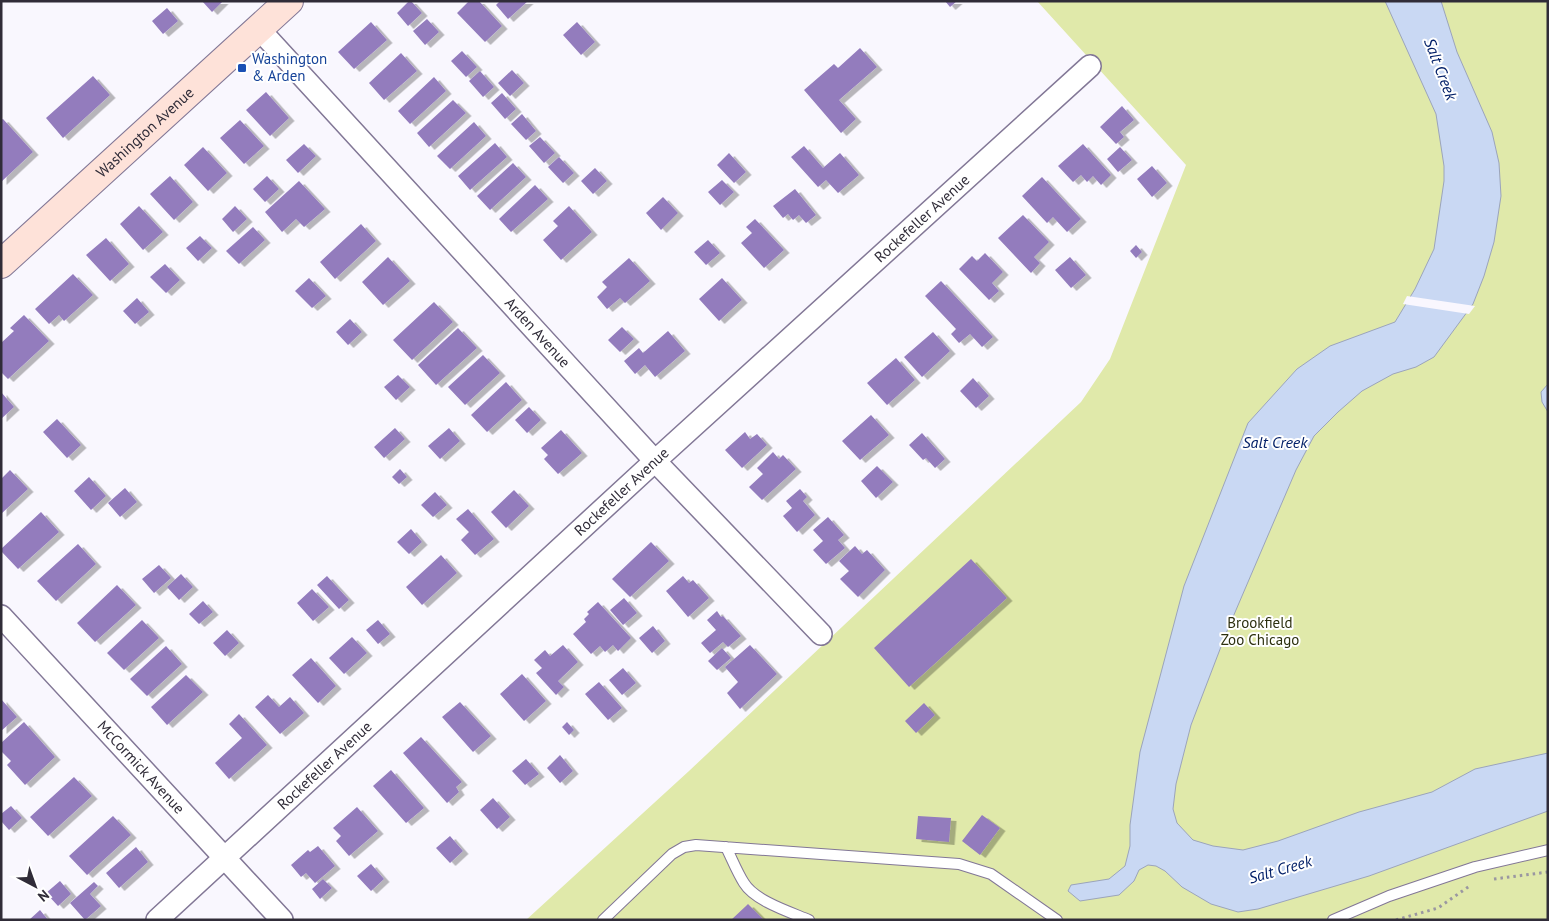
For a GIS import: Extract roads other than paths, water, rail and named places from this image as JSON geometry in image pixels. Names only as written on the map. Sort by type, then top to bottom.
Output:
[{"type":"street","name":"Washington Avenue","points":[[1,264],[289,1]]},
{"type":"street","name":"Arden Avenue","points":[[259,29],[655,461],[820,634]]},
{"type":"street","name":"Rockefeller Avenue","points":[[157,920],[655,461],[1090,66]]},
{"type":"street","name":"McCormick Avenue","points":[[1,616],[282,920]]},
{"type":"lane","points":[[603,920],[672,854],[684,847],[696,845],[959,864],[991,874],[1057,920]]},
{"type":"lane","points":[[726,847],[745,885],[757,896],[809,920]]},
{"type":"lane","points":[[1333,920],[1389,896],[1475,867],[1548,850]]},
{"type":"water","name":"Salt Creek","points":[[1385,1],[1441,1],[1457,52],[1492,132],[1499,163],[1501,196],[1494,242],[1473,304],[1434,357],[1416,367],[1393,374],[1362,391],[1314,436],[1296,470],[1227,631],[1191,725],[1176,784],[1173,809],[1177,823],[1193,840],[1213,846],[1243,850],[1278,841],[1359,812],[1432,792],[1475,769],[1548,753],[1548,811],[1369,876],[1258,909],[1238,912],[1211,904],[1182,887],[1165,871],[1156,866],[1148,865],[1139,870],[1134,881],[1119,895],[1080,901],[1068,891],[1071,885],[1109,879],[1125,866],[1130,846],[1130,825],[1140,752],[1184,586],[1248,423],[1297,369],[1330,346],[1395,322],[1415,289],[1434,249],[1444,181],[1444,166],[1436,114]]},
{"type":"water","points":[[1548,384],[1548,412],[1542,402],[1541,392]]},
{"type":"place","name":"Washington & Arden","points":[[242,68]]},
{"type":"park label","name":"Brookfield Zoo Chicago","points":[[1260,632]]}]
